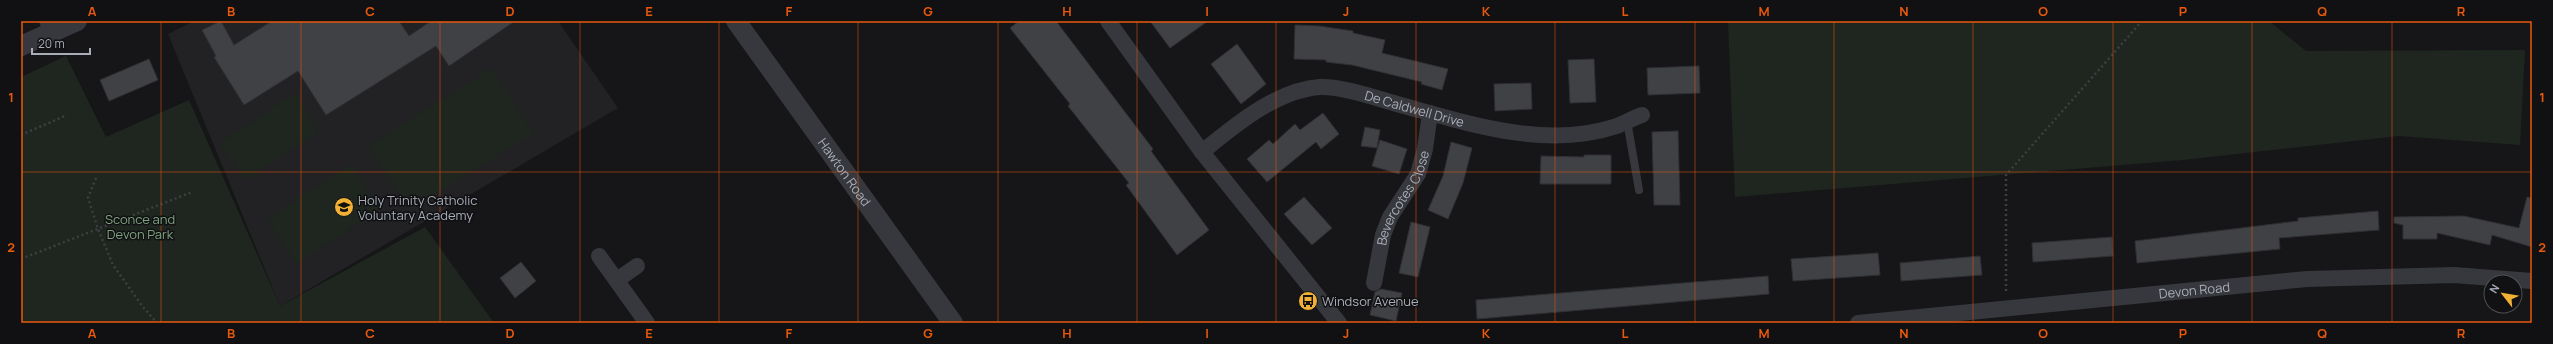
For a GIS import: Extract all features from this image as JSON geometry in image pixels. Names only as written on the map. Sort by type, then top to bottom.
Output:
[{"type":"street","points":[[21,46],[45,27],[77,21]]},
{"type":"street","name":"Hawton Road","points":[[736,21],[952,323]]},
{"type":"street","points":[[1108,21],[1202,152],[1339,323]]},
{"type":"street","name":"De Caldwell Drive","points":[[1202,152],[1260,110],[1287,96],[1320,87],[1361,94],[1519,134],[1549,135],[1589,132],[1617,126],[1642,115]]},
{"type":"street","name":"Bevercotes Close","points":[[1374,283],[1383,235],[1390,217],[1418,174],[1425,149],[1430,112]]},
{"type":"street","points":[[599,256],[647,323]]},
{"type":"street","points":[[617,280],[637,266]]},
{"type":"street","name":"Devon Road","points":[[1858,323],[2307,279],[2454,275],[2532,281]]},
{"type":"lane","points":[[1627,121],[1639,190]]},
{"type":"path","points":[[2006,308],[2006,175],[2142,21]]},
{"type":"path","points":[[21,135],[67,115]]},
{"type":"path","points":[[96,178],[88,198],[98,230],[113,265],[143,307],[157,323]]},
{"type":"path","points":[[21,259],[192,192]]},
{"type":"shaded area","name":"Holy Trinity Catholic Voluntary Academy","points":[[194,21],[558,21],[618,108],[280,306],[168,34]]},
{"type":"green space","points":[[1728,21],[2269,21],[2306,51],[2525,50],[2520,145],[2399,136],[2183,160],[1735,197]]},
{"type":"green space","name":"Sconce and Devon Park","points":[[66,56],[106,137],[189,100],[280,306],[425,227],[494,323],[21,323],[21,77]]},
{"type":"green space","points":[[492,68],[533,134],[409,210],[369,145]]},
{"type":"green space","points":[[295,93],[319,131],[245,180],[220,143]]},
{"type":"green space","points":[[350,164],[380,209],[297,264],[267,219]]},
{"type":"building","points":[[221,21],[234,45],[272,21],[399,21],[409,36],[431,21],[515,21],[449,66],[436,46],[326,115],[298,71],[244,105],[214,57],[216,56],[202,30]]},
{"type":"building","points":[[1019,21],[1056,21],[1153,149],[1151,151],[1209,230],[1177,255],[1126,185],[1129,183],[1068,106],[1070,104],[1010,28]]},
{"type":"building","points":[[1150,21],[1208,21],[1170,48]]},
{"type":"building","points":[[1295,25],[1319,26],[1353,31],[1353,33],[1385,40],[1382,53],[1448,69],[1442,90],[1421,84],[1422,82],[1352,65],[1326,62],[1326,60],[1294,59]]},
{"type":"building","points":[[1237,44],[1266,84],[1241,104],[1211,64]]},
{"type":"building","points":[[149,59],[158,80],[109,101],[100,80]]},
{"type":"building","points":[[1594,59],[1596,102],[1570,103],[1568,60]]},
{"type":"building","points":[[1699,66],[1700,93],[1648,95],[1647,68]]},
{"type":"building","points":[[1531,83],[1532,109],[1495,111],[1494,84]]},
{"type":"building","points":[[1323,113],[1339,134],[1321,149],[1316,142],[1267,182],[1247,159],[1269,140],[1273,144],[1295,124],[1300,130]]},
{"type":"building","points":[[1365,127],[1380,130],[1377,148],[1361,146]]},
{"type":"building","points":[[1678,131],[1680,205],[1654,205],[1652,132]]},
{"type":"building","points":[[1380,140],[1407,149],[1399,174],[1372,166]]},
{"type":"building","points":[[1451,142],[1472,148],[1463,183],[1448,219],[1428,210],[1443,176]]},
{"type":"building","points":[[1584,155],[1611,155],[1611,184],[1540,184],[1541,156],[1584,157]]},
{"type":"building","points":[[1304,197],[1332,228],[1312,245],[1284,214]]},
{"type":"building","points":[[2527,197],[2532,198],[2532,247],[2492,235],[2490,245],[2437,233],[2437,239],[2403,239],[2403,225],[2394,223],[2394,217],[2464,216],[2519,228]]},
{"type":"building","points":[[2378,211],[2379,230],[2279,238],[2280,249],[2137,263],[2135,241],[2298,221],[2298,218]]},
{"type":"building","points":[[1411,222],[1430,227],[1418,277],[1399,273]]},
{"type":"building","points":[[2112,237],[2113,256],[2033,262],[2032,243]]},
{"type":"building","points":[[1878,253],[1880,275],[1793,281],[1791,259]]},
{"type":"building","points":[[1980,256],[1982,275],[1901,281],[1900,263]]},
{"type":"building","points":[[521,262],[536,281],[515,298],[500,278]]},
{"type":"building","points":[[1768,276],[1769,294],[1477,319],[1476,300]]},
{"type":"building","points":[[1381,289],[1402,293],[1396,321],[1370,315],[1375,292]]},
{"type":"place","name":"Holy Trinity Catholic Voluntary Academy","points":[[344,207]]},
{"type":"place","name":"Windsor Avenue","points":[[1308,301]]}]
